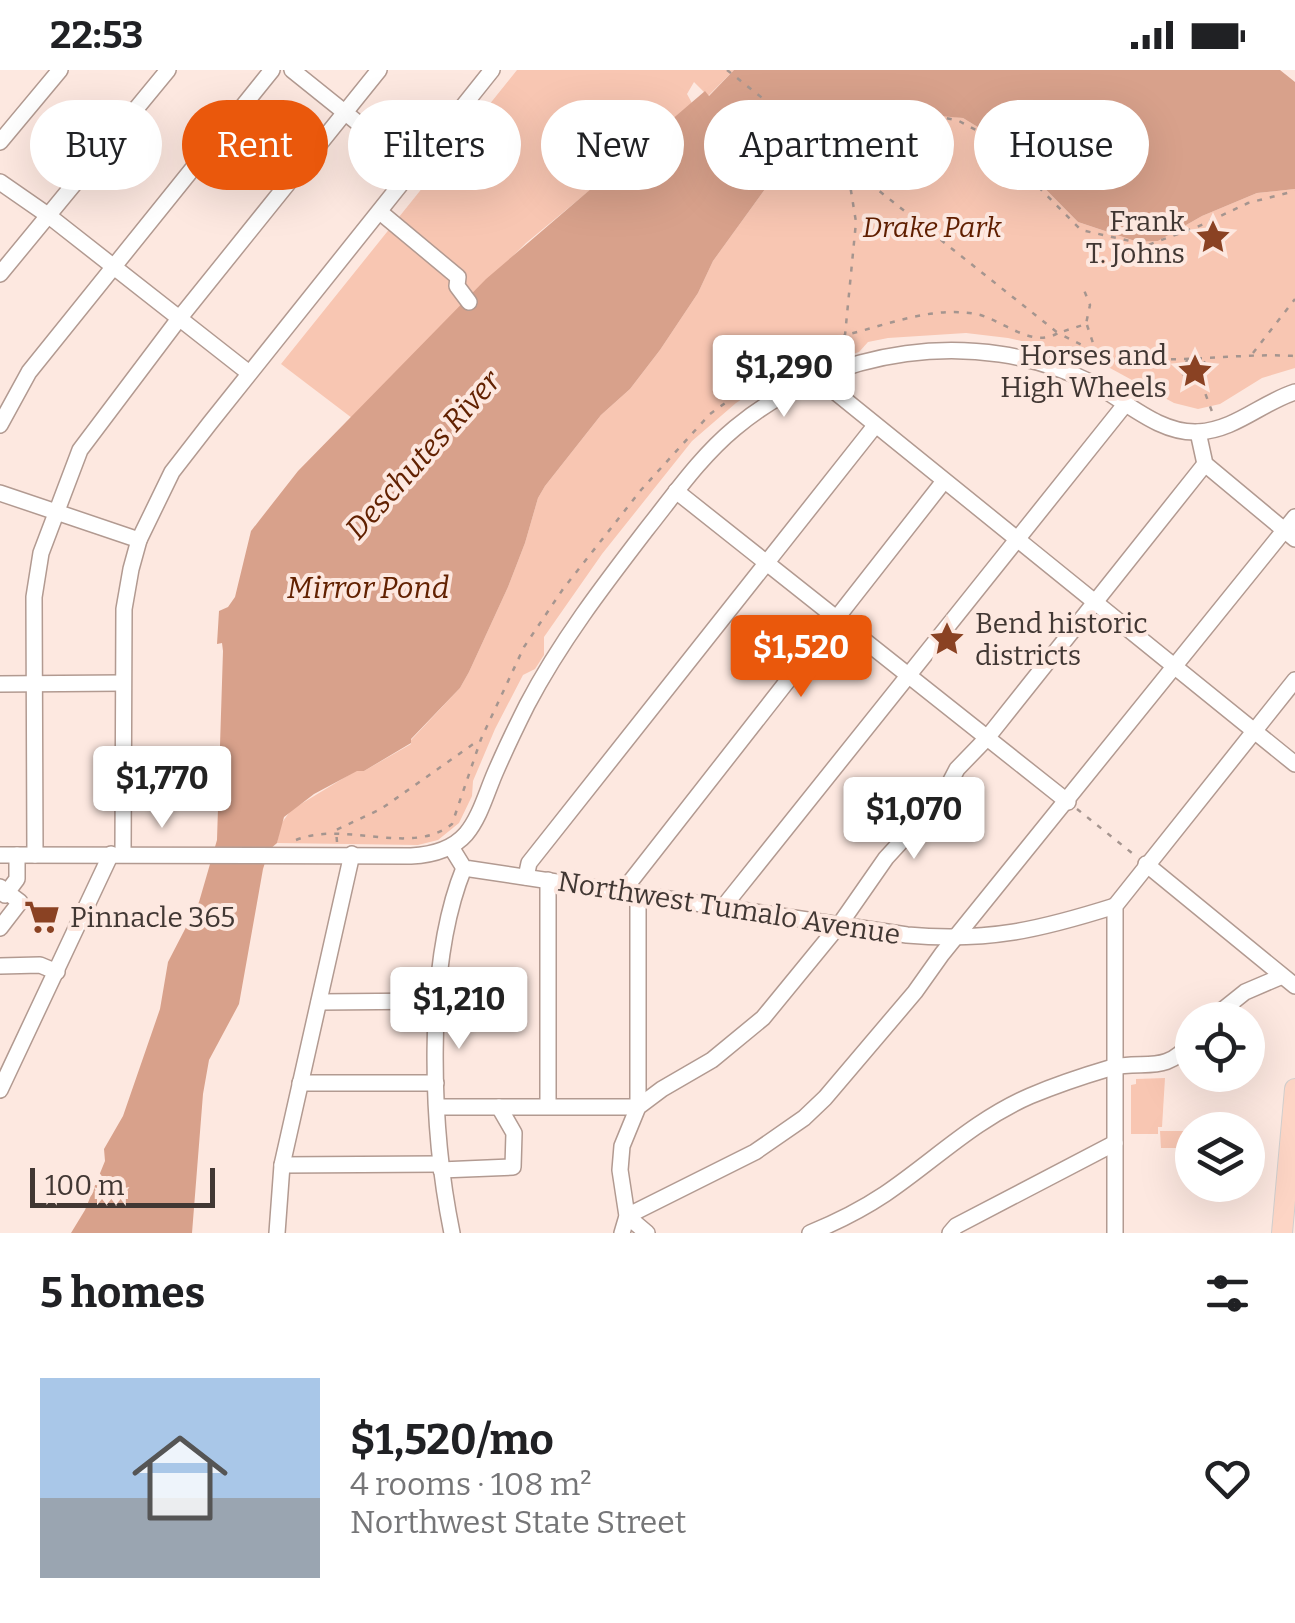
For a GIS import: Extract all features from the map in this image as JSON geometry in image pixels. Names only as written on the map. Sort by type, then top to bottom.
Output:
[{"type":"main road","points":[[1282,1233],[1295,1089]]},
{"type":"street","points":[[0,142],[60,70]]},
{"type":"street","points":[[0,274],[168,70]]},
{"type":"street","points":[[0,424],[29,372],[272,70]]},
{"type":"street","points":[[292,70],[348,115]]},
{"type":"street","points":[[35,855],[34,597],[41,553],[80,450],[178,320],[380,70]]},
{"type":"street","points":[[468,100],[492,70]]},
{"type":"street","points":[[0,182],[249,373]]},
{"type":"street","points":[[0,1090],[117,854],[124,609],[139,540],[172,472],[397,190]]},
{"type":"street","points":[[380,212],[458,277],[457,286],[468,302]]},
{"type":"street","points":[[0,928],[20,902],[4,891],[16,879],[8,855],[284,848],[426,855],[451,847],[473,823],[512,734],[552,660],[676,492],[703,459],[770,401],[818,378],[884,356],[981,352],[1050,366],[1088,381],[1158,422],[1198,432],[1219,428],[1295,392]]},
{"type":"street","points":[[818,378],[1295,764]]},
{"type":"street","points":[[724,906],[1126,402]]},
{"type":"street","points":[[526,877],[529,863],[874,427]]},
{"type":"street","points":[[627,1216],[755,1152],[804,1118],[825,1098],[915,992],[1174,666],[1292,529],[1205,464],[1198,432]]},
{"type":"street","points":[[622,1233],[627,1216],[620,1170],[628,1126],[638,1107],[662,1088],[712,1060],[751,1028],[840,924],[886,858],[928,815],[956,769],[987,738],[1205,464]]},
{"type":"street","points":[[638,1107],[630,892],[944,481]]},
{"type":"street","points":[[676,492],[1068,802]]},
{"type":"street","points":[[0,493],[139,540]]},
{"type":"street","points":[[1116,1233],[1116,906],[1295,680]]},
{"type":"street","points":[[0,684],[123,684]]},
{"type":"street","points":[[451,847],[464,868],[446,942],[438,1001],[436,1107],[440,1167],[452,1233]]},
{"type":"street","points":[[277,1233],[282,1165],[352,854]]},
{"type":"street","points":[[1146,864],[1295,986]]},
{"type":"street","name":"Northwest Tumalo Avenue","points":[[464,868],[955,939],[1025,932],[1116,906]]},
{"type":"street","points":[[548,880],[548,1106]]},
{"type":"street","points":[[0,966],[40,966],[57,972]]},
{"type":"street","points":[[1232,1002],[1244,992],[1280,976]]},
{"type":"street","points":[[319,1002],[438,1001]]},
{"type":"street","points":[[810,1233],[851,1216],[887,1193],[945,1146],[1028,1097],[1115,1067],[1170,1062],[1175,1057]]},
{"type":"street","points":[[300,1083],[436,1083]]},
{"type":"street","points":[[436,1107],[638,1107]]},
{"type":"street","points":[[282,1165],[513,1168],[514,1133],[499,1108]]},
{"type":"street","points":[[950,1233],[956,1226],[1115,1143]]},
{"type":"street","points":[[627,1216],[647,1233]]},
{"type":"path","points":[[729,72],[764,100]]},
{"type":"path","points":[[954,120],[989,137],[1081,230],[1148,246],[1248,203],[1295,191]]},
{"type":"path","points":[[846,367],[839,349],[844,335],[856,222],[851,190]]},
{"type":"path","points":[[877,190],[1058,333],[1096,352],[1132,358],[1295,356]]},
{"type":"path","points":[[1084,290],[1090,305],[1086,324],[1096,352]]},
{"type":"path","points":[[1252,354],[1295,299]]},
{"type":"path","points":[[284,848],[337,836],[420,840],[440,834],[454,820],[480,739],[511,672],[547,611],[673,451],[710,414],[756,378],[808,349],[905,318],[952,312],[978,314],[1036,337],[1051,337],[1086,324]]},
{"type":"path","points":[[1188,359],[1182,370],[1192,382],[1200,380],[1207,370],[1201,358]]},
{"type":"path","points":[[1200,380],[1219,428]]},
{"type":"path","points":[[337,836],[336,830],[380,809],[480,739]]},
{"type":"path","points":[[1068,802],[1146,864]]},
{"type":"green space","points":[[517,70],[734,70],[708,96],[694,82],[687,94],[693,105],[684,112],[684,100],[541,100],[541,190],[590,190],[526,243],[352,418],[281,364],[421,190],[521,190],[521,100],[493,100]]},
{"type":"green space","name":"Drake Park","points":[[954,117],[963,118],[974,125],[974,190],[1046,190],[1078,222],[1138,242],[1158,241],[1202,216],[1257,193],[1295,189],[1295,368],[1262,378],[1220,404],[1198,409],[1174,403],[1088,356],[966,333],[868,342],[859,352],[820,364],[808,361],[787,370],[736,403],[692,441],[602,554],[544,637],[544,655],[535,669],[523,675],[495,729],[459,823],[438,840],[418,845],[277,843],[281,824],[291,810],[357,770],[364,771],[411,744],[460,688],[508,587],[545,486],[601,415],[630,389],[660,350],[698,293],[713,261],[764,190],[954,190]]},
{"type":"green space","points":[[1165,1078],[1162,1127],[1158,1127],[1158,1134],[1131,1134],[1131,1085],[1136,1084],[1136,1079]]},
{"type":"green space","points":[[1160,1131],[1175,1131],[1175,1148],[1161,1148]]},
{"type":"water","name":"Mirror Pond","points":[[734,70],[1280,70],[1295,82],[1295,189],[1257,193],[1202,216],[1158,241],[1138,242],[1078,222],[1046,190],[1149,190],[1149,100],[974,100],[974,125],[954,117],[954,100],[704,100],[704,190],[764,190],[713,261],[698,293],[660,350],[630,389],[601,415],[545,486],[508,587],[460,688],[411,743],[314,794],[284,817],[277,843],[269,850],[263,869],[239,1004],[209,1060],[192,1233],[71,1233],[105,1161],[104,1149],[123,1116],[160,1009],[168,962],[199,902],[217,840],[223,651],[222,643],[217,644],[219,611],[235,597],[251,531],[298,471],[486,279],[590,190],[684,190],[684,109],[705,91],[709,96]]},
{"type":"place","name":"Frank T. Johns","points":[[1213,237]]},
{"type":"place","name":"Horses and High Wheels","points":[[1195,371]]},
{"type":"place","name":"Bend historic districts","points":[[947,639]]},
{"type":"place","name":"Pinnacle 365","points":[[42,917]]},
{"type":"water label","name":"Deschutes River","points":[[423,455]]}]
